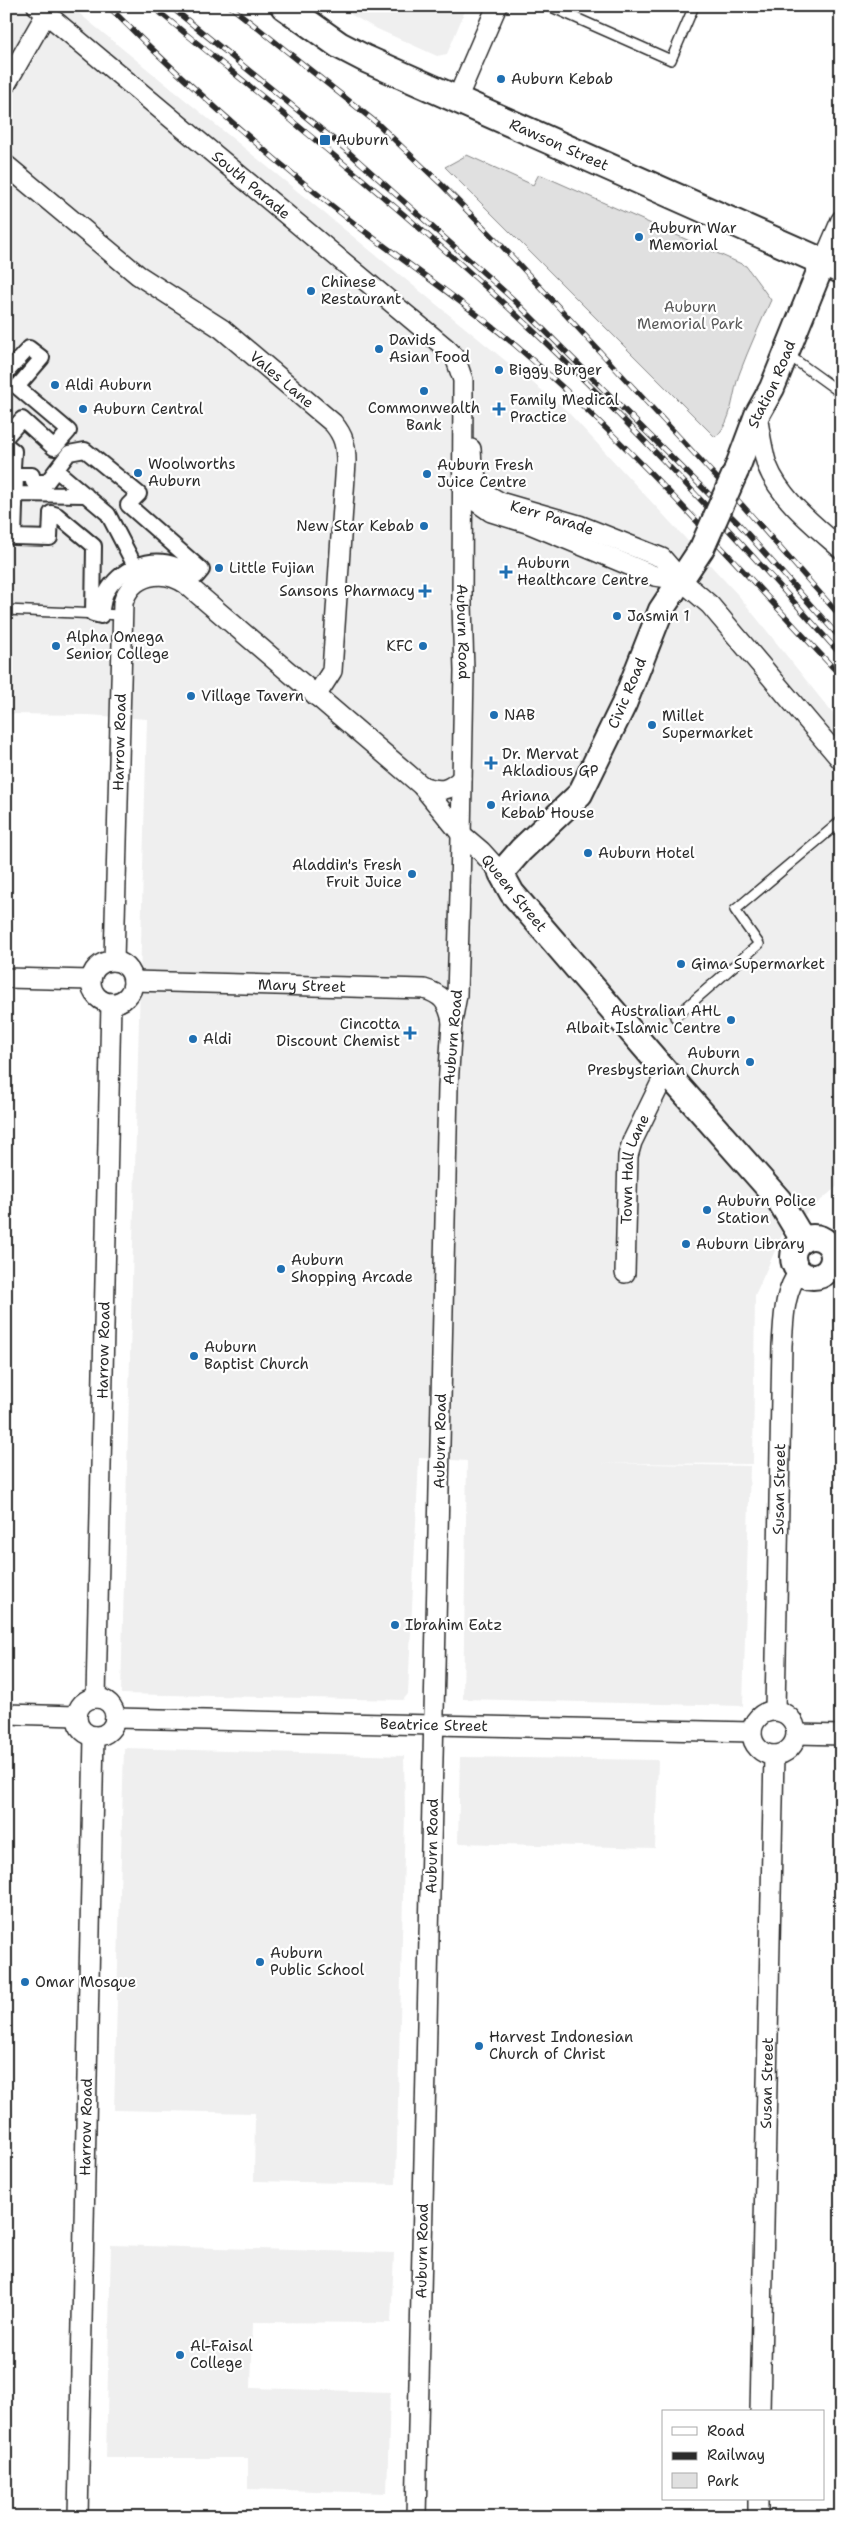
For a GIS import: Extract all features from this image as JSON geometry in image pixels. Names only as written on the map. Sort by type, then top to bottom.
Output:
[{"type":"main road","name":"Rawson Street","points":[[284,6],[340,45],[366,59],[832,266]]},
{"type":"street","points":[[457,99],[497,6]]},
{"type":"street","points":[[6,84],[41,10]]},
{"type":"street","name":"South Parade","points":[[41,10],[446,348],[455,357],[460,367]]},
{"type":"street","name":"Vales Lane","points":[[6,165],[138,275],[222,329],[333,423],[340,432],[345,441],[346,462],[332,671],[316,696]]},
{"type":"street","name":"Station Road","points":[[702,548],[736,471],[757,415],[772,388],[785,352],[832,266],[841,220]]},
{"type":"street","points":[[6,373],[29,348],[42,358],[17,387],[69,431],[54,448],[22,419],[8,432]]},
{"type":"street","name":"Auburn Road","points":[[416,2517],[448,1105],[452,1022],[457,995],[461,834],[464,533],[462,484],[463,380],[460,367]]},
{"type":"street","points":[[757,415],[765,456],[774,479],[807,520],[841,549]]},
{"type":"street","name":"Kerr Parade","points":[[463,421],[471,448],[472,466],[486,494],[500,502],[579,525],[662,558],[681,580],[710,604],[841,760]]},
{"type":"street","points":[[6,445],[14,451],[9,541],[6,541]]},
{"type":"street","points":[[85,450],[139,494],[128,505],[202,570],[197,576],[176,565],[162,562],[135,566],[122,574],[105,595],[97,614],[94,546],[57,515],[51,513],[50,538],[14,537],[16,475],[32,475],[32,482],[47,482],[69,453],[85,450]]},
{"type":"street","points":[[56,470],[108,514],[135,566]]},
{"type":"street","name":"Kerr Parade","points":[[462,484],[471,498],[482,508],[491,512],[530,524],[655,576],[681,580]]},
{"type":"street","points":[[15,494],[86,495]]},
{"type":"street","name":"Kerr Parade","points":[[464,533],[482,516],[491,512]]},
{"type":"street","name":"Civic Road","points":[[501,873],[521,850],[580,794],[624,704],[661,610],[702,548]]},
{"type":"street","name":"Harrow Road","points":[[114,961],[123,603],[127,592],[142,580],[161,574],[171,576],[186,584]]},
{"type":"street","name":"Queen Street","points":[[186,584],[422,786],[461,834],[482,852],[501,873],[512,893],[779,1200],[803,1240]]},
{"type":"street","points":[[422,786],[439,791],[446,790],[462,778]]},
{"type":"street","points":[[114,961],[127,967],[133,981],[132,989],[127,997],[111,1003],[103,1001],[96,996],[91,980],[98,966],[114,961]]},
{"type":"street","points":[[6,978],[91,980]]},
{"type":"street","name":"Mary Street","points":[[133,981],[424,989],[438,993],[443,998],[449,1006],[452,1022]]},
{"type":"street","name":"Harrow Road","points":[[96,1698],[111,1003]]},
{"type":"street","name":"Town Hall Lane","points":[[625,1273],[628,1156],[632,1142],[666,1072]]},
{"type":"street","points":[[817,1238],[824,1241],[832,1252],[836,1271],[827,1272],[816,1277],[810,1277],[799,1272],[795,1267],[792,1255],[798,1243],[803,1240],[817,1238]]},
{"type":"street","name":"Susan Street","points":[[775,1710],[782,1346],[784,1311],[790,1284],[799,1272]]},
{"type":"street","points":[[96,1698],[107,1702],[114,1712],[115,1718],[111,1729],[100,1736],[94,1736],[80,1728],[77,1716],[85,1702],[96,1698]]},
{"type":"street","points":[[775,1710],[782,1712],[793,1720],[797,1734],[792,1747],[781,1754],[774,1755],[761,1751],[753,1740],[752,1732],[753,1726],[761,1715],[775,1710]]},
{"type":"street","points":[[6,1714],[77,1716]]},
{"type":"street","name":"Beatrice Street","points":[[115,1718],[752,1732]]},
{"type":"street","points":[[797,1734],[841,1735]]},
{"type":"street","name":"Harrow Road","points":[[78,2517],[94,1736]]},
{"type":"street","name":"Susan Street","points":[[760,2410],[774,1755]]},
{"type":"street","points":[[758,2500],[758,2517]]},
{"type":"lane","points":[[549,6],[671,60],[694,6]]},
{"type":"lane","points":[[785,352],[841,393]]},
{"type":"lane","points":[[6,610],[122,615]]},
{"type":"lane","points":[[675,1017],[759,944],[735,910],[841,821]]},
{"type":"shaded area","points":[[6,6],[70,6],[566,410],[739,596],[841,724],[841,1183],[783,1233],[755,1295],[753,1464],[598,1463],[750,1466],[743,1706],[463,1699],[467,1461],[419,1458],[408,1694],[403,1700],[121,1694],[147,719],[88,715],[6,714]]},
{"type":"shaded area","points":[[336,6],[467,6],[447,54],[437,56],[373,27]]},
{"type":"shaded area","name":"Auburn Public School","points":[[124,1748],[404,1756],[405,1814],[396,2184],[254,2181],[255,2113],[114,2110]]},
{"type":"shaded area","points":[[460,1757],[658,1760],[655,1848],[458,1843]]},
{"type":"shaded area","name":"Al-Faisal College","points":[[111,2245],[394,2253],[391,2323],[253,2322],[251,2388],[390,2392],[387,2493],[248,2489],[248,2458],[106,2458]]},
{"type":"green space","name":"Auburn Memorial Park","points":[[467,155],[533,185],[539,174],[746,266],[771,300],[737,380],[729,416],[721,431],[715,437],[445,167]]},
{"type":"railway","points":[[108,6],[197,91],[291,172],[355,224],[481,318],[522,351],[564,389],[606,428],[686,509],[841,676]]},
{"type":"railway","points":[[152,6],[397,209],[525,323],[619,414],[664,461],[754,557],[841,655]]},
{"type":"railway","points":[[170,6],[344,148],[514,300],[738,523],[841,639]]},
{"type":"railway","points":[[230,6],[378,124],[443,186],[501,245],[743,506],[841,617]]},
{"type":"place","name":"Auburn Kebab","points":[[501,79]]},
{"type":"place","name":"Auburn","points":[[325,140]]},
{"type":"place","name":"Auburn War Memorial","points":[[639,237]]},
{"type":"place","name":"Chinese Restaurant","points":[[311,291]]},
{"type":"place","name":"Davids Asian Food","points":[[379,349]]},
{"type":"place","name":"Biggy Burger","points":[[499,370]]},
{"type":"place","name":"Aldi Auburn","points":[[55,385]]},
{"type":"place","name":"Commonwealth Bank","points":[[424,391]]},
{"type":"place","name":"Auburn Central","points":[[83,409]]},
{"type":"place","name":"Family Medical Practice","points":[[499,409]]},
{"type":"place","name":"Woolworths Auburn","points":[[138,473]]},
{"type":"place","name":"Auburn Fresh Juice Centre","points":[[427,474]]},
{"type":"place","name":"New Star Kebab","points":[[424,526]]},
{"type":"place","name":"Little Fujian","points":[[219,568]]},
{"type":"place","name":"Auburn Healthcare Centre","points":[[506,572]]},
{"type":"place","name":"Sansons Pharmacy","points":[[425,591]]},
{"type":"place","name":"Jasmin 1","points":[[617,616]]},
{"type":"place","name":"Alpha Omega Senior College","points":[[56,646]]},
{"type":"place","name":"KFC","points":[[423,646]]},
{"type":"place","name":"Village Tavern","points":[[191,696]]},
{"type":"place","name":"NAB","points":[[494,715]]},
{"type":"place","name":"Millet Supermarket","points":[[652,725]]},
{"type":"place","name":"Dr. Mervat Akladious GP","points":[[491,763]]},
{"type":"place","name":"Ariana Kebab House","points":[[491,805]]},
{"type":"place","name":"Auburn Hotel","points":[[588,853]]},
{"type":"place","name":"Aladdin's Fresh Fruit Juice","points":[[412,874]]},
{"type":"place","name":"Gima Supermarket","points":[[681,964]]},
{"type":"place","name":"Australian AHL Albait Islamic Centre","points":[[731,1020]]},
{"type":"place","name":"Cincotta Discount Chemist","points":[[410,1033]]},
{"type":"place","name":"Aldi","points":[[193,1039]]},
{"type":"place","name":"Auburn Presbysterian Church","points":[[750,1062]]},
{"type":"place","name":"Auburn Police Station","points":[[707,1210]]},
{"type":"place","name":"Auburn Library","points":[[686,1244]]},
{"type":"place","name":"Auburn Shopping Arcade","points":[[281,1269]]},
{"type":"place","name":"Auburn Baptist Church","points":[[194,1356]]},
{"type":"place","name":"Ibrahim Eatz","points":[[395,1625]]},
{"type":"place","name":"Auburn Public School","points":[[260,1962]]},
{"type":"place","name":"Omar Mosque","points":[[25,1982]]},
{"type":"place","name":"Harvest Indonesian Church of Christ","points":[[479,2046]]},
{"type":"place","name":"Al-Faisal College","points":[[180,2355]]}]
